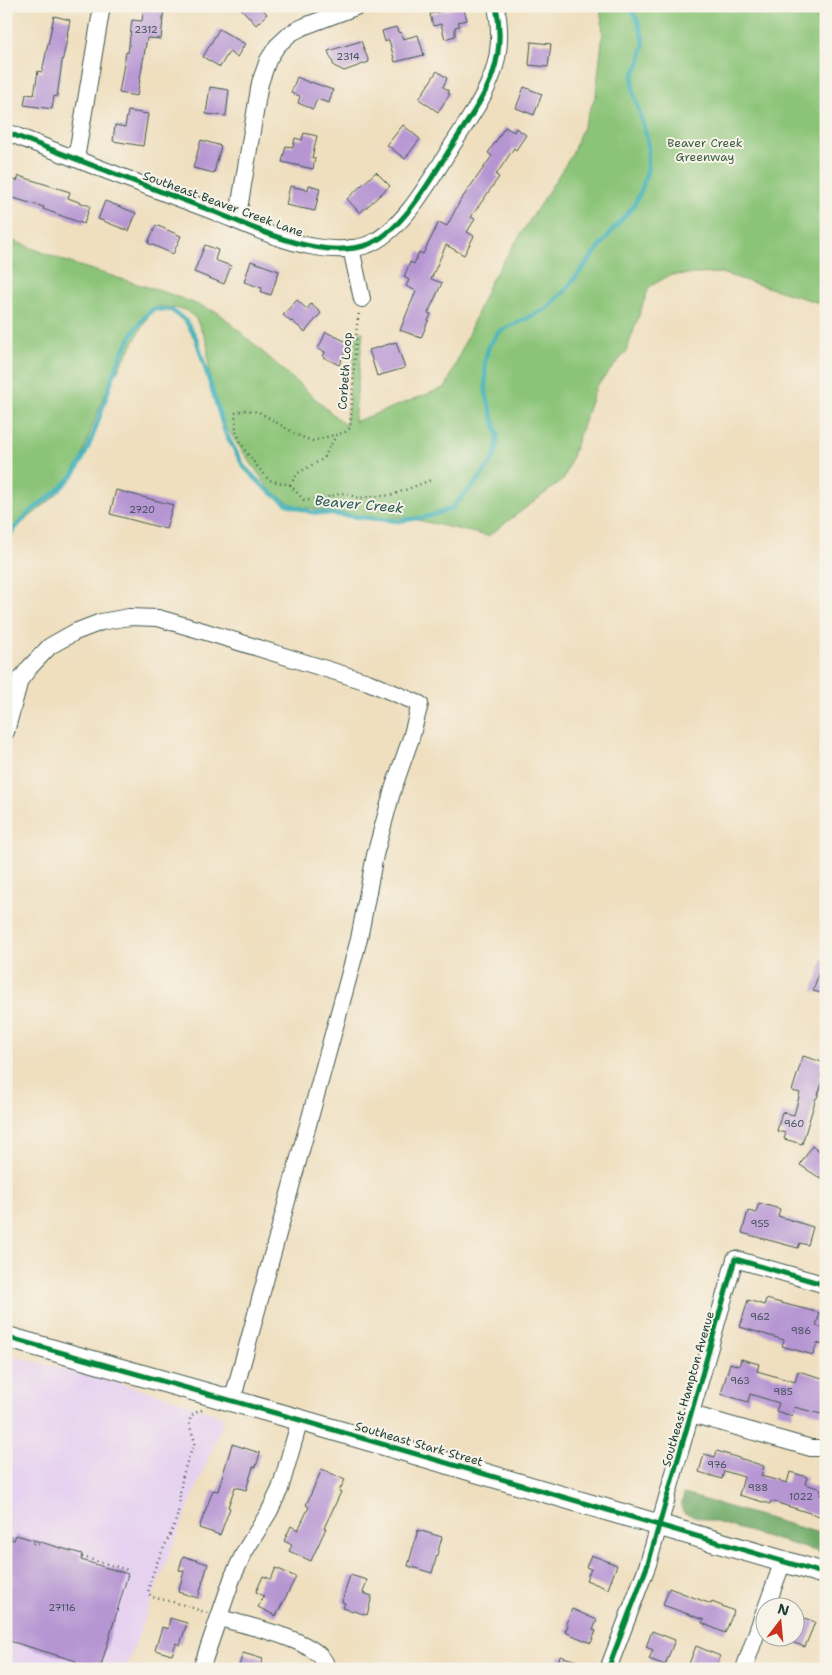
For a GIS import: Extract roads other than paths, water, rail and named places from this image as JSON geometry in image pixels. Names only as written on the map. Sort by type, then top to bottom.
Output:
[{"type":"main road","name":"Southeast Stark Street","points":[[6,1337],[660,1524],[826,1574]]},
{"type":"street","points":[[76,159],[102,6]]},
{"type":"street","points":[[237,221],[260,83],[268,60],[277,46],[291,33],[358,6]]},
{"type":"street","name":"Southeast Beaver Creek Lane","points":[[6,132],[302,244],[331,249],[351,248],[368,244],[384,236],[398,223],[418,199],[488,90],[498,59],[500,43],[500,27],[496,6]]},
{"type":"street","points":[[351,248],[362,299]]},
{"type":"street","points":[[6,732],[20,680],[50,646],[74,632],[101,622],[129,617],[158,618],[203,631],[351,676],[420,704],[411,738],[393,789],[368,887],[359,939],[232,1401]]},
{"type":"street","name":"Southeast Hampton Avenue","points":[[608,1669],[648,1564],[735,1259],[826,1285]]},
{"type":"street","points":[[691,1414],[811,1448],[826,1448]]},
{"type":"street","points":[[201,1669],[233,1576],[280,1489],[300,1420]]},
{"type":"street","points":[[770,1598],[784,1562]]},
{"type":"street","points":[[220,1618],[294,1640],[310,1648],[322,1658],[328,1669]]},
{"type":"street","points":[[744,1669],[754,1640]]},
{"type":"waterway","name":"Beaver Creek","points":[[6,539],[29,513],[61,488],[77,469],[95,430],[127,343],[153,309],[171,310],[186,321],[196,338],[225,432],[244,467],[265,488],[287,504],[311,512],[398,521],[426,517],[451,509],[481,477],[495,456],[498,436],[486,393],[485,361],[489,345],[500,331],[546,309],[564,292],[633,207],[642,189],[648,167],[648,142],[633,90],[633,75],[640,62],[644,42],[638,22],[630,6]]},
{"type":"park label","name":"Beaver Creek Greenway","points":[[705,150]]}]
